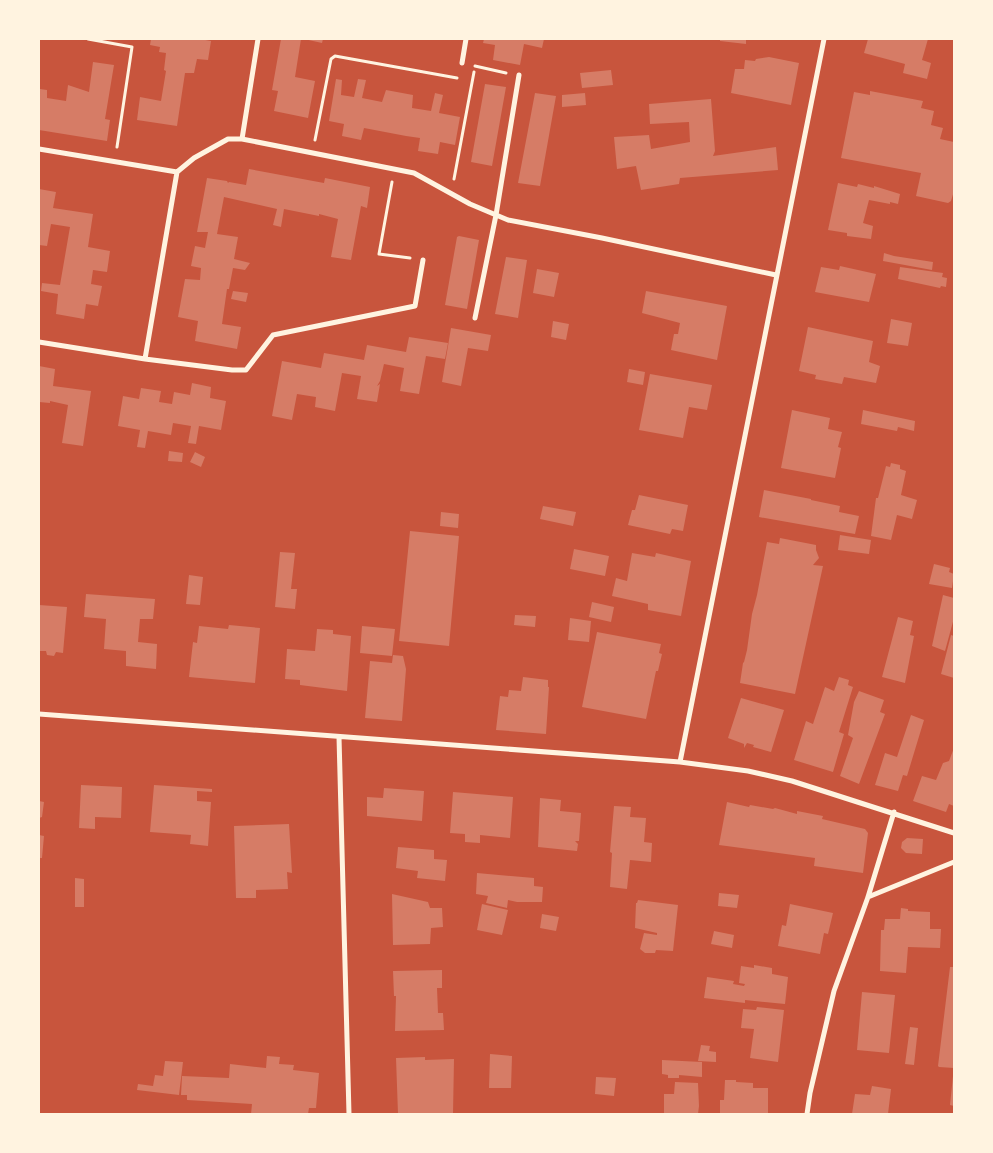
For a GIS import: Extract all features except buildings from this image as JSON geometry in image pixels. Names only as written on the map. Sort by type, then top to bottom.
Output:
[{"type":"street","points":[[462,63],[466,39]]},
{"type":"street","points":[[680,762],[824,39]]},
{"type":"street","points":[[242,139],[258,41]]},
{"type":"street","points":[[475,318],[496,215],[518,75]]},
{"type":"street","points":[[145,360],[177,172],[194,158],[228,140],[242,139],[414,173],[470,204],[508,220],[776,275]]},
{"type":"street","points":[[39,150],[177,172]]},
{"type":"street","points":[[39,342],[145,360],[246,370],[273,335],[414,306],[423,260]]},
{"type":"street","points":[[39,714],[680,762],[748,771],[792,781],[894,812],[954,833]]},
{"type":"street","points":[[339,737],[349,1114]]},
{"type":"street","points":[[807,1114],[810,1093],[834,991],[868,897],[894,812]]},
{"type":"street","points":[[868,897],[954,862]]},
{"type":"path","points":[[88,39],[132,47],[115,162]]},
{"type":"path","points":[[312,153],[331,59],[335,56],[459,78],[462,63],[518,75]]},
{"type":"path","points":[[451,193],[476,66]]},
{"type":"path","points":[[394,169],[379,254],[423,260]]}]
